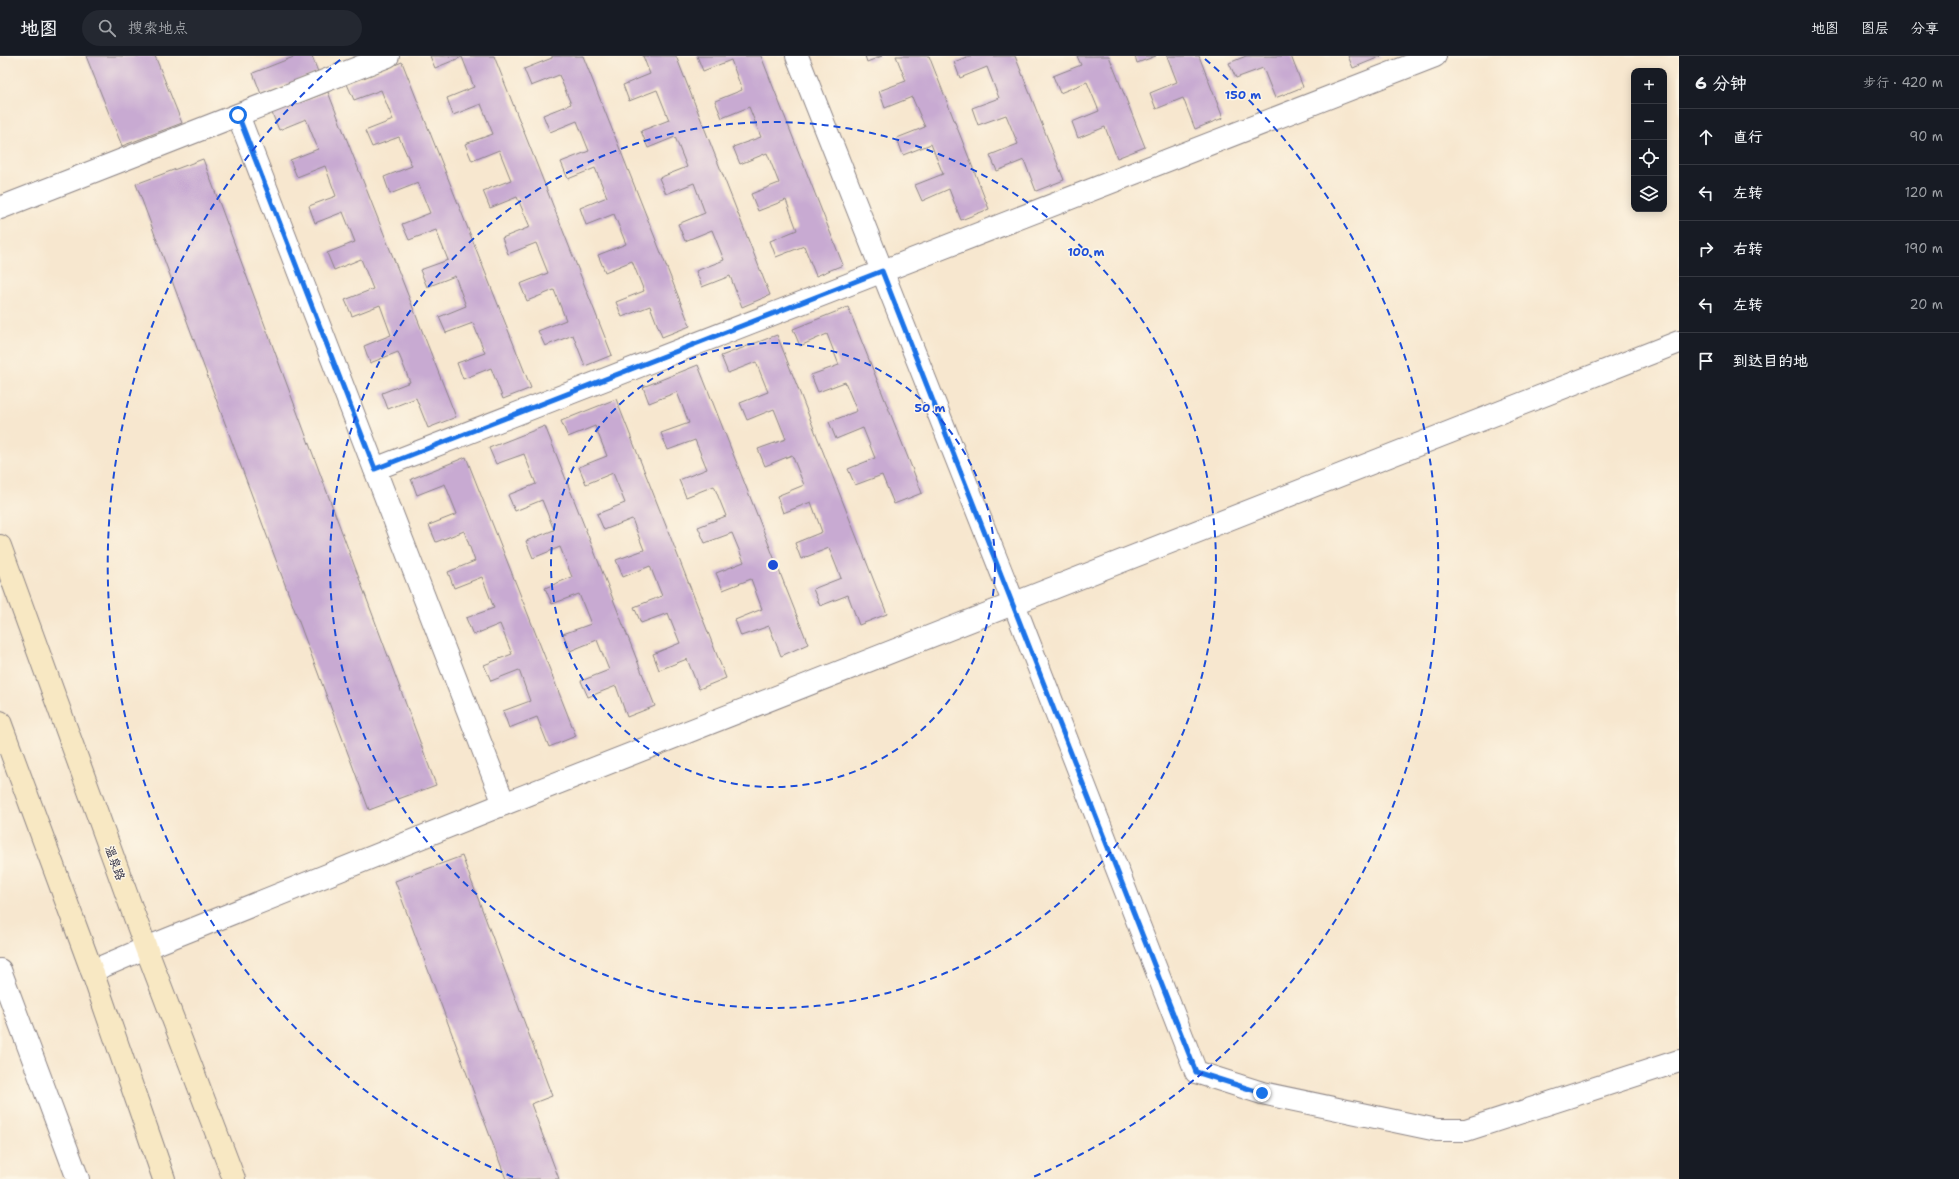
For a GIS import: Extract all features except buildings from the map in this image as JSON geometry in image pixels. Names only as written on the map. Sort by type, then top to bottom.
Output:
[{"type":"main road","name":"温泉路","points":[[0,546],[146,948],[234,1179]]},
{"type":"main road","points":[[0,722],[92,972],[164,1179]]},
{"type":"street","points":[[0,208],[388,56]]},
{"type":"street","points":[[797,56],[1014,604],[1196,1072],[1262,1093],[1437,1130],[1466,1130],[1679,1062]]},
{"type":"street","points":[[375,469],[1435,56]]},
{"type":"street","points":[[238,115],[504,804]]},
{"type":"street","points":[[92,972],[146,948],[504,804],[1679,342]]},
{"type":"street","points":[[0,970],[78,1179]]},
{"type":"route","points":[[238,115],[375,469],[882,271],[1014,604],[1196,1072],[1262,1093]]}]
